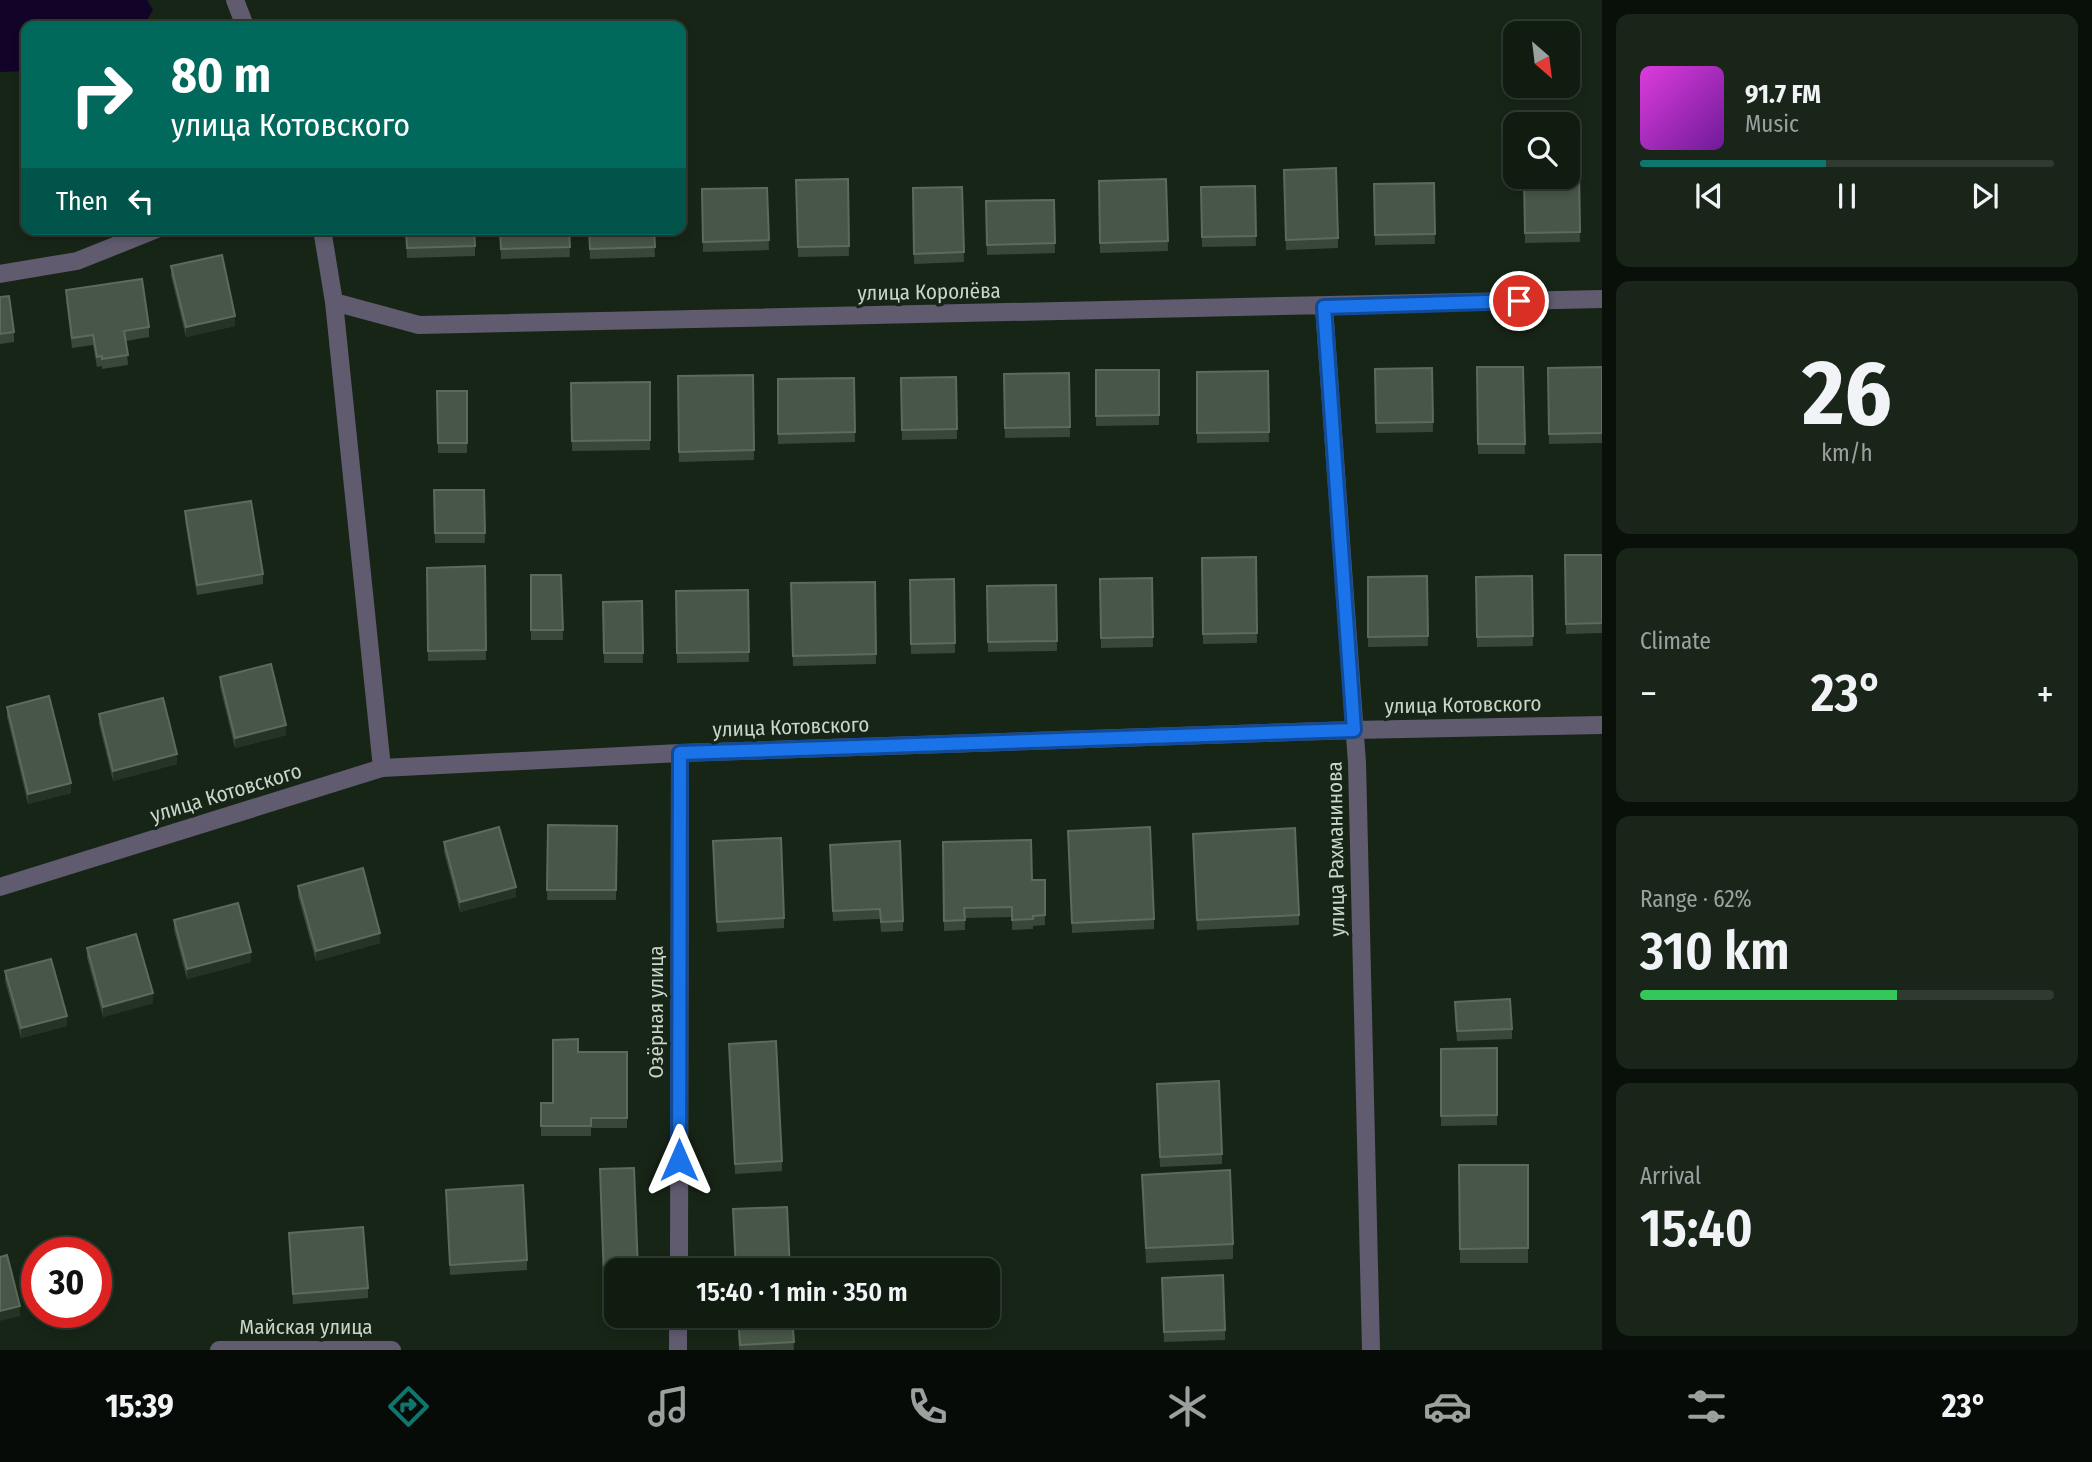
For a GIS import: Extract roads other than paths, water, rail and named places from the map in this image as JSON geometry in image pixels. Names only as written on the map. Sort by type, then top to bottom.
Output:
[{"type":"street","points":[[235,0],[243,21]]},
{"type":"street","points":[[0,274],[77,261],[142,235]]},
{"type":"street","points":[[323,235],[334,302],[382,768]]},
{"type":"street","name":"улица Королёва","points":[[334,302],[419,325],[1602,299]]},
{"type":"street","name":"улица Рахманинова","points":[[1324,307],[1354,730],[1371,1350]]},
{"type":"street","name":"улица Котовского","points":[[0,887],[382,768],[680,753],[1354,730],[1602,725]]},
{"type":"street","name":"Озёрная улица","points":[[678,1258],[680,753]]},
{"type":"street","points":[[678,1328],[678,1350]]},
{"type":"street","name":"Майская улица","points":[[226,1350],[392,1350]]}]
